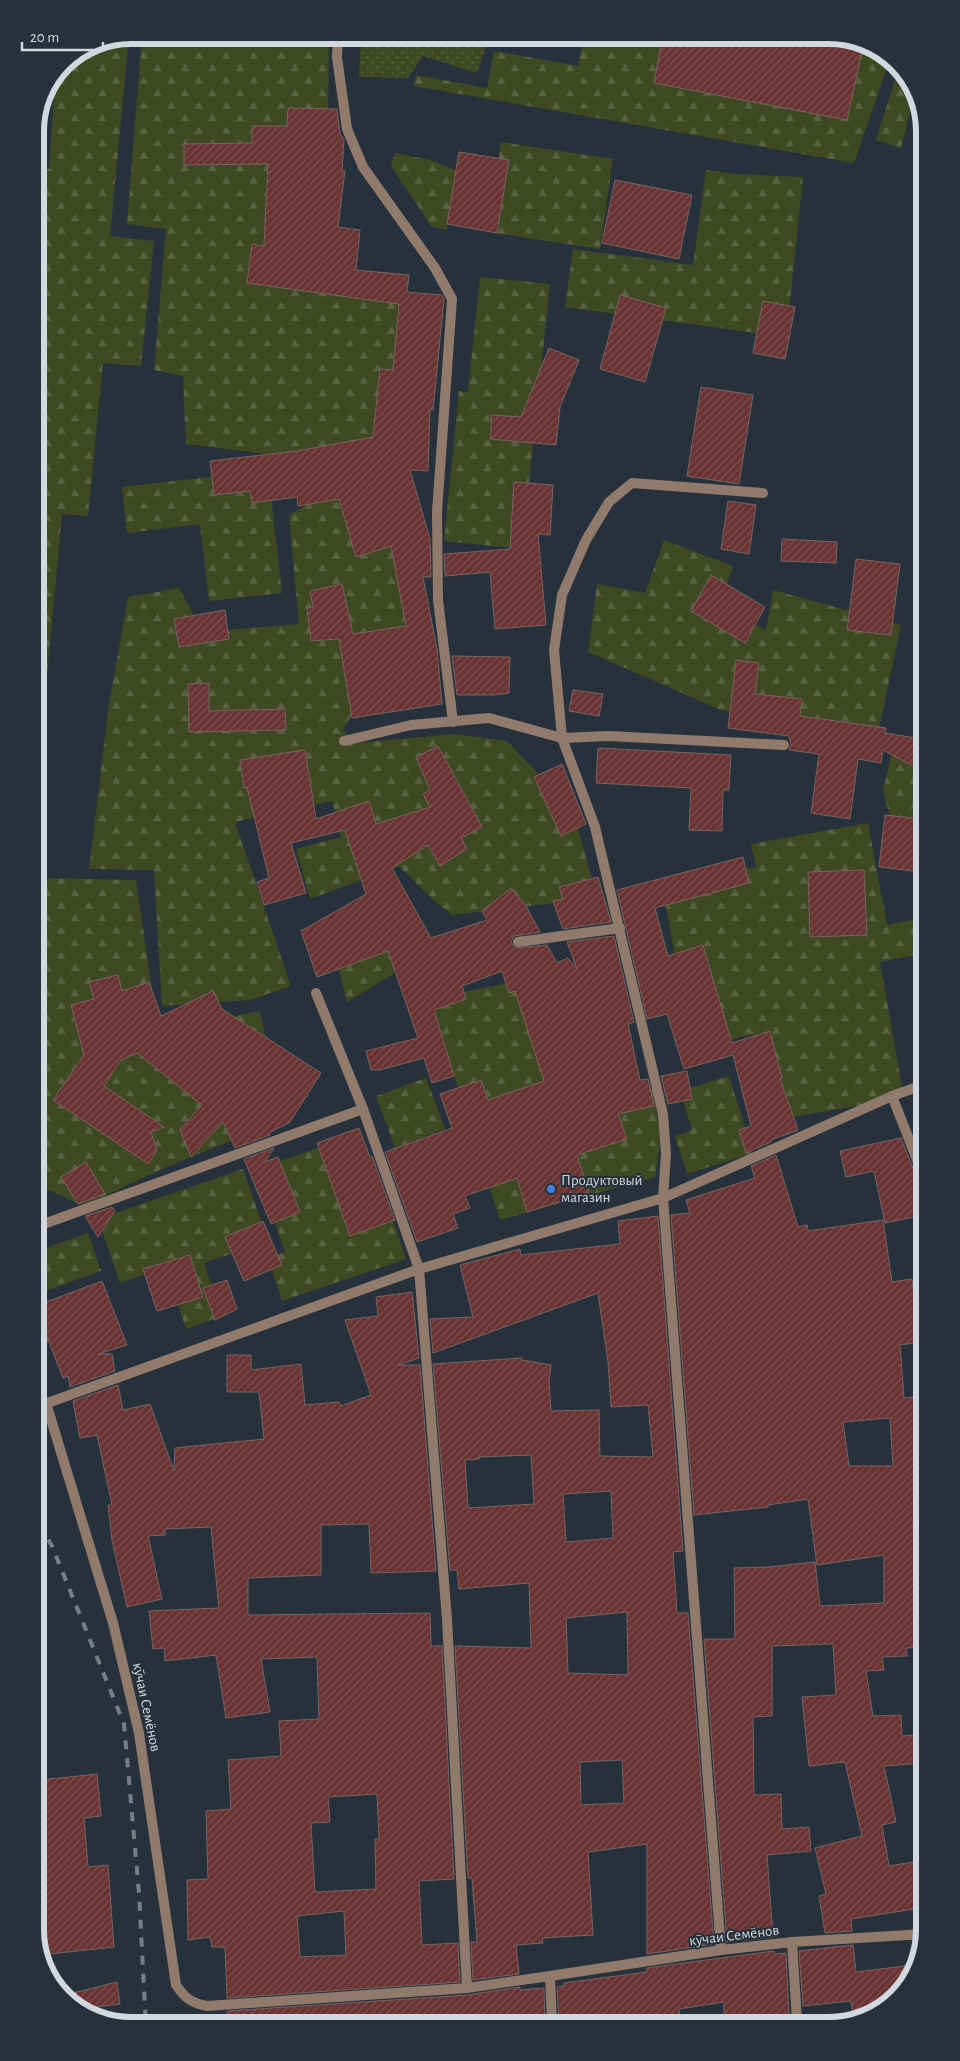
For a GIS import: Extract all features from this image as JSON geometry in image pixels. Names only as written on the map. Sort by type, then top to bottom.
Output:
[{"type":"street","points":[[338,44],[337,57],[347,129],[363,168],[446,285],[452,299],[437,512],[438,600],[452,722]]},
{"type":"street","points":[[721,1950],[663,1198],[666,1154],[663,1114],[595,827],[562,738],[554,650],[562,595],[586,540],[609,502],[632,483],[763,493]]},
{"type":"street","points":[[344,741],[411,725],[489,718],[562,738],[609,736],[784,745]]},
{"type":"street","points":[[518,942],[620,928]]},
{"type":"street","points":[[316,993],[363,1109],[419,1269],[447,1619],[467,1988]]},
{"type":"street","points":[[44,1404],[419,1269],[663,1198],[892,1096],[916,1087]]},
{"type":"street","points":[[892,1096],[916,1157]]},
{"type":"street","points":[[44,1224],[363,1109]]},
{"type":"street","name":"кӯчаи Семёнов","points":[[44,1411],[113,1623],[139,1733],[176,1985],[183,1996],[193,2003],[207,2006],[467,1988],[721,1950],[792,1942],[916,1934]]},
{"type":"street","points":[[792,1942],[797,2017]]},
{"type":"street","points":[[550,1976],[552,2017]]},
{"type":"green space","points":[[128,44],[110,236],[154,241],[141,366],[103,363],[88,516],[62,514],[44,707],[44,169],[49,169],[54,90],[58,83],[69,69],[83,58],[98,50],[114,45]]},
{"type":"green space","points":[[141,44],[329,44],[328,117],[287,275],[422,303],[413,464],[354,465],[186,444],[183,376],[154,370],[166,229],[127,224]]},
{"type":"green space","points":[[361,44],[487,44],[477,73],[423,56],[408,78],[359,77]]},
{"type":"green space","points":[[582,44],[835,44],[862,50],[873,55],[887,66],[854,163],[414,86],[416,75],[487,88],[494,51],[578,66]]},
{"type":"green space","points":[[896,76],[912,104],[901,148],[876,140]]},
{"type":"green space","points":[[501,142],[613,159],[600,249],[488,232]]},
{"type":"green space","points":[[914,148],[916,148],[916,201],[913,201]]},
{"type":"green space","points":[[395,153],[430,160],[461,172],[446,230],[431,226],[391,166]]},
{"type":"green space","points":[[706,170],[736,174],[803,177],[786,341],[749,332],[565,307],[573,249],[693,265]]},
{"type":"green space","points":[[480,277],[550,284],[522,549],[444,541],[459,391],[468,392]]},
{"type":"green space","points":[[268,470],[282,593],[209,601],[200,524],[127,533],[122,487]]},
{"type":"green space","points":[[338,487],[397,513],[419,672],[371,682],[343,730],[357,743],[454,734],[507,741],[573,810],[597,898],[452,915],[434,901],[399,866],[310,899],[296,849],[341,837],[332,801],[235,822],[291,986],[250,1000],[162,1006],[154,870],[89,869],[109,704],[128,597],[179,588],[203,632],[299,624],[289,515]]},
{"type":"green space","points":[[664,540],[733,566],[720,605],[766,630],[773,590],[901,625],[877,737],[721,710],[588,652],[597,584],[645,593]]},
{"type":"green space","points":[[894,743],[916,754],[916,864],[901,858],[883,790]]},
{"type":"green space","points":[[868,823],[887,925],[916,919],[916,955],[880,962],[904,1097],[778,1120],[763,1033],[691,1047],[662,884],[756,867],[751,844]]},
{"type":"green space","points":[[44,878],[136,880],[158,1031],[260,1011],[283,1119],[162,1169],[83,1206],[44,1188]]},
{"type":"green space","points":[[369,902],[421,957],[347,1002],[332,942]]},
{"type":"green space","points":[[522,980],[604,1078],[653,1089],[661,1138],[655,1177],[500,1220],[430,999]]},
{"type":"green space","points":[[729,1076],[753,1153],[687,1174],[675,1136],[692,1130],[680,1091]]},
{"type":"green space","points":[[426,1078],[445,1129],[395,1148],[376,1096]]},
{"type":"green space","points":[[353,1136],[391,1214],[406,1259],[282,1301],[268,1258],[285,1252],[257,1169]]},
{"type":"green space","points":[[243,1169],[268,1241],[204,1263],[222,1316],[186,1329],[166,1267],[120,1283],[98,1219]]},
{"type":"green space","points":[[88,1233],[101,1271],[44,1291],[44,1249]]},
{"type":"green space","points":[[44,1298],[58,1338],[44,1343]]},
{"type":"building","points":[[661,44],[835,44],[862,50],[847,120],[654,83]]},
{"type":"building","points":[[288,108],[337,109],[340,134],[344,139],[342,171],[345,171],[338,227],[360,230],[356,270],[409,275],[407,292],[442,295],[444,299],[433,410],[430,409],[428,471],[410,470],[430,539],[431,577],[423,577],[437,649],[442,704],[352,718],[339,639],[311,641],[307,608],[313,607],[310,591],[342,584],[353,634],[406,626],[391,546],[356,557],[339,499],[298,506],[297,497],[252,503],[250,491],[214,495],[210,461],[297,451],[373,437],[380,369],[393,370],[399,304],[247,283],[252,244],[264,246],[268,164],[184,165],[184,144],[252,143],[252,126],[287,126]]},
{"type":"building","points":[[459,152],[509,160],[497,233],[447,224]]},
{"type":"building","points":[[615,180],[692,195],[679,259],[602,243]]},
{"type":"building","points":[[620,295],[666,308],[645,382],[600,369]]},
{"type":"building","points":[[763,301],[795,307],[785,359],[753,353]]},
{"type":"building","points":[[549,348],[579,360],[560,407],[556,445],[490,439],[492,415],[521,417]]},
{"type":"building","points":[[701,387],[753,395],[739,484],[687,476]]},
{"type":"building","points":[[514,482],[553,485],[550,535],[538,534],[546,625],[495,629],[490,572],[445,576],[444,554],[510,549]]},
{"type":"building","points":[[728,501],[756,505],[749,554],[721,549]]},
{"type":"building","points":[[782,539],[837,542],[836,563],[781,561]]},
{"type":"building","points":[[856,559],[900,564],[891,635],[847,630]]},
{"type":"building","points":[[711,575],[765,607],[745,643],[691,611]]},
{"type":"building","points":[[225,610],[229,639],[179,647],[174,619]]},
{"type":"building","points":[[452,656],[510,657],[509,693],[457,695]]},
{"type":"building","points":[[736,660],[759,663],[755,694],[802,699],[800,716],[886,728],[885,733],[916,738],[916,768],[883,750],[881,763],[858,759],[850,819],[811,813],[819,754],[789,750],[791,745],[789,736],[728,728]]},
{"type":"building","points":[[209,683],[209,711],[285,709],[286,730],[189,732],[188,684]]},
{"type":"building","points":[[573,690],[603,694],[599,716],[569,711]]},
{"type":"building","points":[[438,746],[482,827],[461,838],[467,849],[440,866],[428,845],[392,868],[431,938],[487,920],[482,911],[511,888],[526,906],[540,932],[514,936],[511,942],[515,948],[547,945],[557,963],[568,958],[577,969],[567,942],[614,936],[634,1022],[628,1024],[640,1080],[648,1079],[654,1106],[618,1114],[627,1139],[577,1155],[589,1192],[527,1212],[517,1178],[465,1196],[470,1208],[453,1214],[458,1228],[417,1242],[385,1152],[452,1128],[440,1094],[481,1080],[488,1100],[544,1081],[515,991],[509,993],[502,971],[462,986],[466,999],[434,1010],[454,1076],[432,1083],[424,1058],[380,1070],[371,1070],[366,1051],[418,1038],[388,951],[317,977],[301,931],[366,894],[345,830],[291,843],[306,893],[264,905],[257,882],[269,878],[247,787],[244,788],[240,760],[305,750],[316,819],[369,801],[376,824],[430,807],[423,794],[430,790],[416,757]]},
{"type":"building","points":[[598,748],[731,755],[729,790],[723,790],[722,831],[689,830],[691,788],[596,783]]},
{"type":"building","points":[[562,764],[586,824],[561,836],[534,777]]},
{"type":"building","points":[[885,815],[916,818],[914,871],[879,867]]},
{"type":"building","points":[[743,857],[749,883],[655,908],[668,956],[703,945],[732,1043],[770,1031],[782,1078],[780,1078],[798,1130],[771,1140],[771,1142],[746,1153],[739,1130],[751,1126],[733,1055],[684,1069],[667,1014],[647,1019],[617,890]]},
{"type":"building","points":[[864,870],[867,935],[810,937],[808,872]]},
{"type":"building","points":[[598,877],[611,922],[563,929],[553,901],[563,899],[559,887]]},
{"type":"building","points":[[118,975],[122,991],[149,982],[161,1016],[213,991],[222,1009],[321,1073],[290,1122],[269,1133],[270,1135],[235,1148],[223,1122],[191,1157],[180,1130],[202,1105],[137,1053],[120,1061],[104,1086],[164,1127],[151,1132],[157,1150],[148,1164],[53,1100],[84,1055],[71,1005],[94,999],[89,982]]},
{"type":"building","points":[[687,1071],[692,1099],[668,1104],[661,1076]]},
{"type":"building","points":[[359,1128],[370,1157],[372,1156],[395,1220],[350,1236],[317,1143]]},
{"type":"building","points":[[901,1138],[916,1176],[916,1216],[885,1223],[874,1171],[846,1177],[840,1151]]},
{"type":"building","points":[[274,1148],[265,1162],[278,1157],[300,1212],[271,1224],[244,1159]]},
{"type":"building","points":[[776,1155],[798,1227],[807,1225],[808,1231],[883,1220],[892,1282],[912,1279],[916,1310],[916,1343],[900,1345],[904,1398],[916,1397],[916,1486],[913,1530],[916,1530],[916,1647],[906,1648],[907,1656],[882,1657],[884,1670],[866,1671],[873,1716],[901,1715],[902,1736],[916,1735],[916,1764],[884,1766],[896,1822],[882,1825],[889,1866],[913,1862],[916,1882],[916,1909],[851,1919],[852,1931],[825,1933],[819,1896],[826,1894],[815,1848],[862,1836],[845,1762],[809,1766],[802,1697],[836,1695],[833,1644],[772,1646],[772,1716],[753,1717],[754,1795],[781,1794],[782,1829],[809,1827],[811,1851],[767,1855],[773,1937],[727,1942],[704,1639],[735,1639],[734,1568],[769,1567],[815,1562],[820,1606],[884,1603],[884,1555],[817,1565],[808,1499],[768,1505],[768,1507],[694,1515],[671,1215],[690,1213],[686,1200],[755,1178],[751,1166]],"holes":[[[890,1418],[893,1466],[849,1466],[843,1422]]]},
{"type":"building","points":[[86,1162],[105,1194],[78,1204],[61,1177]]},
{"type":"building","points":[[112,1207],[115,1211],[98,1237],[85,1216]]},
{"type":"building","points":[[658,1216],[683,1551],[673,1552],[677,1613],[688,1613],[714,1944],[647,1954],[647,1844],[588,1852],[593,1935],[542,1938],[543,1943],[516,1945],[519,1974],[473,1980],[471,1942],[477,1942],[472,1878],[468,1878],[455,1646],[531,1648],[529,1583],[459,1589],[457,1570],[450,1570],[433,1364],[522,1358],[522,1360],[551,1365],[549,1382],[551,1411],[599,1410],[600,1456],[653,1457],[648,1405],[611,1407],[608,1362],[598,1293],[433,1353],[430,1319],[473,1317],[460,1265],[520,1249],[521,1255],[620,1244],[618,1221]],"holes":[[[531,1455],[534,1504],[468,1508],[465,1460],[479,1459],[479,1457]],[[611,1491],[613,1538],[566,1542],[563,1494]],[[627,1612],[628,1675],[568,1673],[566,1618]],[[622,1760],[624,1803],[581,1805],[580,1762]]]},
{"type":"building","points":[[263,1221],[282,1265],[244,1281],[225,1237]]},
{"type":"building","points":[[190,1255],[203,1297],[157,1311],[143,1269]]},
{"type":"building","points":[[227,1280],[237,1309],[215,1320],[203,1288]]},
{"type":"building","points":[[102,1281],[127,1345],[98,1354],[112,1354],[115,1371],[70,1387],[68,1376],[63,1378],[44,1329],[44,1303]]},
{"type":"building","points":[[412,1292],[419,1358],[398,1365],[420,1365],[436,1571],[371,1573],[369,1524],[321,1525],[321,1575],[248,1578],[248,1615],[430,1613],[431,1646],[442,1646],[454,1879],[419,1881],[422,1945],[458,1943],[460,1982],[227,1998],[225,1947],[212,1947],[210,1937],[188,1940],[187,1880],[208,1879],[206,1811],[231,1809],[228,1760],[281,1756],[279,1721],[319,1719],[317,1657],[261,1659],[270,1712],[226,1718],[216,1655],[165,1661],[164,1648],[153,1649],[149,1611],[219,1608],[211,1527],[165,1529],[165,1535],[148,1536],[162,1599],[127,1607],[112,1540],[108,1505],[112,1505],[97,1435],[80,1438],[73,1401],[118,1385],[123,1410],[150,1404],[174,1471],[175,1448],[264,1439],[259,1392],[227,1392],[227,1355],[251,1355],[251,1370],[301,1364],[305,1405],[339,1402],[341,1406],[371,1395],[345,1320],[378,1316],[376,1297]],"holes":[[[377,1794],[379,1839],[375,1839],[376,1889],[315,1892],[311,1823],[330,1822],[328,1797]],[[344,1911],[346,1955],[300,1957],[297,1916]]]},
{"type":"building","points":[[97,1774],[101,1816],[84,1818],[88,1867],[108,1865],[114,1947],[47,1954],[44,1930],[44,1780]]},
{"type":"building","points":[[853,1945],[856,1972],[909,1966],[905,1974],[891,1992],[873,2006],[853,2014],[851,2001],[803,2006],[799,1951]]},
{"type":"building","points":[[774,1951],[774,1954],[786,1953],[789,2015],[724,2017],[724,2002],[679,2009],[680,2017],[559,2017],[557,1987],[564,1986],[564,1983],[647,1972],[647,1968]]},
{"type":"building","points":[[117,1982],[120,2004],[91,2008],[71,1994]]},
{"type":"building","points":[[520,1987],[520,1990],[544,1988],[545,2017],[227,2017],[227,2011],[467,1995]]},
{"type":"railway","points":[[44,1532],[52,1546],[124,1724],[139,1893],[146,2017]]},
{"type":"place","name":"Продуктовый магазин","points":[[551,1189]]}]
